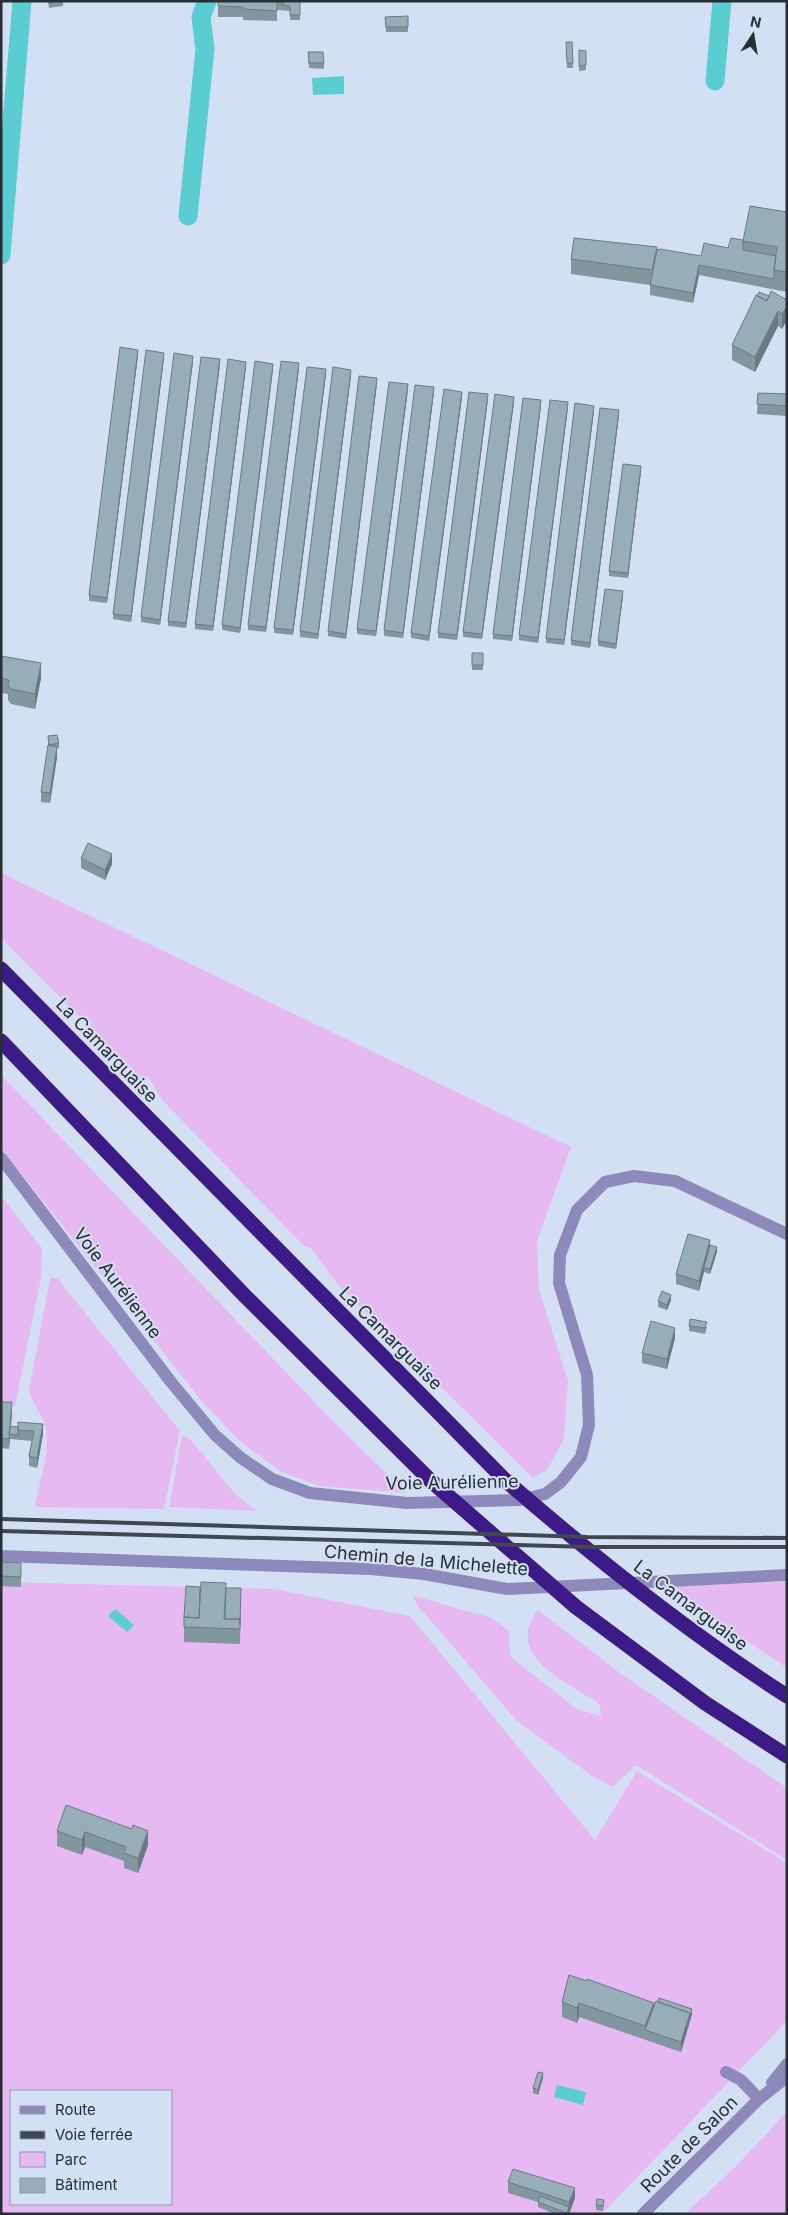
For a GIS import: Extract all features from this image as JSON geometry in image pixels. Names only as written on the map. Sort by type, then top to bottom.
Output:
[{"type":"highway","name":"La Camarguaise","points":[[1,969],[505,1480],[567,1534],[655,1604],[734,1662],[787,1696]]},
{"type":"highway","points":[[1,1042],[245,1296],[430,1480],[576,1608],[705,1703],[787,1756]]},
{"type":"street","name":"Voie Aurélienne","points":[[1,1158],[171,1382],[215,1435],[241,1458],[272,1479],[310,1493],[407,1503],[519,1500],[545,1494],[561,1482],[581,1457],[589,1425],[587,1375],[559,1283],[560,1255],[577,1210],[605,1182],[634,1176],[675,1181],[787,1234]]},
{"type":"street","name":"Chemin de la Michelette","points":[[1,1556],[370,1569],[424,1574],[507,1589],[787,1575]]},
{"type":"street","name":"Route de Salon","points":[[760,2099],[787,2064]]},
{"type":"street","points":[[726,2072],[741,2080],[760,2099]]},
{"type":"street","name":"Route de Salon","points":[[643,2214],[760,2099],[787,2077]]},
{"type":"green space","points":[[1,873],[571,1147],[537,1241],[539,1290],[568,1381],[564,1439],[547,1470],[533,1478],[338,1285],[311,1248],[304,1246],[163,1101],[148,1077],[143,1080],[1,938]]},
{"type":"green space","points":[[1,1075],[327,1415],[406,1493],[319,1486],[282,1472],[242,1443],[203,1403],[1,1148]]},
{"type":"green space","points":[[1,1196],[42,1248],[41,1278],[15,1406],[1,1405]]},
{"type":"green space","points":[[50,1278],[57,1278],[180,1431],[164,1509],[35,1507],[47,1437],[45,1425],[29,1390]]},
{"type":"green space","points":[[182,1435],[191,1440],[236,1495],[257,1511],[169,1507]]},
{"type":"green space","points":[[1,1582],[274,1589],[410,1616],[595,1840],[637,1771],[787,1863],[787,2021],[602,2214],[1,2214]]},
{"type":"green space","points":[[787,1582],[787,1668],[674,1592],[672,1586]]},
{"type":"green space","points":[[413,1596],[494,1620],[509,1632],[510,1654],[512,1658],[577,1709],[601,1716],[600,1706],[597,1702],[555,1676],[533,1654],[528,1641],[529,1626],[538,1610],[620,1673],[787,1788],[787,1860],[636,1765],[613,1787],[592,1776],[516,1720],[417,1605]]},
{"type":"green space","points":[[787,2112],[787,2214],[685,2214],[736,2166]]},
{"type":"shaded area","points":[[344,76],[344,94],[313,95],[312,78]]},
{"type":"shaded area","points":[[115,1609],[134,1625],[127,1632],[108,1616]]},
{"type":"shaded area","points":[[557,2085],[586,2092],[583,2105],[554,2097]]},
{"type":"building","points":[[218,1],[277,1],[277,11],[218,6]]},
{"type":"building","points":[[283,1],[300,1],[300,15],[290,15],[290,6],[283,5]]},
{"type":"building","points":[[408,16],[408,27],[386,27],[385,17]]},
{"type":"building","points":[[566,42],[572,42],[573,63],[567,63]]},
{"type":"building","points":[[579,50],[586,51],[586,65],[579,66]]},
{"type":"building","points":[[308,52],[323,52],[324,63],[309,63]]},
{"type":"building","points":[[750,206],[787,212],[787,272],[774,270],[777,247],[743,241]]},
{"type":"building","points":[[574,238],[657,247],[652,270],[571,259]]},
{"type":"building","points":[[731,238],[743,240],[743,250],[776,256],[774,279],[699,265],[693,293],[650,285],[657,250],[701,256],[704,243],[728,248]]},
{"type":"building","points":[[771,291],[787,300],[787,306],[782,314],[778,311],[755,357],[732,345],[756,295],[767,301]]},
{"type":"building","points":[[759,292],[769,296],[767,301],[757,296]]},
{"type":"building","points":[[120,347],[138,350],[107,598],[89,595]]},
{"type":"building","points":[[146,350],[164,353],[131,616],[113,614]]},
{"type":"building","points":[[174,353],[193,356],[160,620],[141,617]]},
{"type":"building","points":[[201,357],[220,359],[186,623],[168,621]]},
{"type":"building","points":[[228,359],[246,362],[213,626],[195,624]]},
{"type":"building","points":[[255,361],[273,364],[240,628],[222,625]]},
{"type":"building","points":[[281,361],[299,363],[266,627],[248,625]]},
{"type":"building","points":[[307,367],[326,369],[293,630],[274,628]]},
{"type":"building","points":[[333,367],[351,370],[318,634],[300,631]]},
{"type":"building","points":[[359,376],[377,378],[346,634],[328,631]]},
{"type":"building","points":[[389,382],[408,384],[376,631],[357,629]]},
{"type":"building","points":[[415,385],[434,387],[403,633],[384,630]]},
{"type":"building","points":[[444,389],[462,392],[429,636],[411,633]]},
{"type":"building","points":[[469,392],[488,394],[457,635],[438,633]]},
{"type":"building","points":[[758,393],[787,394],[787,406],[757,404]]},
{"type":"building","points":[[495,394],[514,397],[482,634],[463,632]]},
{"type":"building","points":[[523,398],[541,400],[512,636],[493,634]]},
{"type":"building","points":[[550,400],[568,402],[538,638],[519,635]]},
{"type":"building","points":[[575,403],[594,406],[564,640],[546,638]]},
{"type":"building","points":[[600,408],[619,410],[590,643],[571,640]]},
{"type":"building","points":[[623,464],[641,466],[628,573],[609,571]]},
{"type":"building","points":[[605,589],[623,591],[616,644],[598,641]]},
{"type":"building","points":[[472,653],[483,653],[483,665],[472,665]]},
{"type":"building","points":[[1,656],[41,663],[35,694],[11,689],[8,685],[9,680],[1,678]]},
{"type":"building","points":[[57,735],[59,743],[49,745],[48,736]]},
{"type":"building","points":[[48,745],[57,747],[50,793],[41,792]]},
{"type":"building","points":[[88,843],[112,854],[105,870],[81,858]]},
{"type":"building","points":[[688,1234],[710,1240],[699,1281],[676,1274]]},
{"type":"building","points":[[710,1245],[717,1247],[710,1269],[704,1268]]},
{"type":"building","points":[[662,1291],[671,1295],[667,1305],[658,1301]]},
{"type":"building","points":[[690,1319],[707,1322],[705,1328],[689,1326]]},
{"type":"building","points":[[651,1321],[675,1328],[667,1359],[642,1353]]},
{"type":"building","points":[[1,1402],[12,1402],[9,1439],[1,1438]]},
{"type":"building","points":[[18,1422],[43,1424],[37,1458],[29,1456],[34,1431],[18,1430]]},
{"type":"building","points":[[10,1426],[18,1427],[18,1435],[9,1434]]},
{"type":"building","points":[[1,1562],[21,1563],[21,1577],[1,1576]]},
{"type":"building","points":[[201,1582],[226,1583],[224,1619],[240,1619],[240,1629],[184,1627],[184,1617],[199,1618]]},
{"type":"building","points":[[186,1586],[200,1587],[199,1618],[184,1617]]},
{"type":"building","points":[[226,1588],[241,1588],[240,1624],[240,1619],[225,1619]]},
{"type":"building","points":[[66,1805],[132,1829],[133,1825],[148,1831],[138,1858],[124,1853],[126,1847],[85,1832],[82,1840],[57,1831]]},
{"type":"building","points":[[569,1975],[587,1981],[587,1979],[654,2003],[645,2026],[579,2003],[577,2008],[562,2002]]},
{"type":"building","points":[[659,1998],[692,2009],[690,2018],[690,2013],[658,2002]]},
{"type":"building","points":[[656,2001],[690,2013],[681,2042],[645,2030]]},
{"type":"building","points":[[538,2072],[543,2073],[538,2090],[533,2088]]},
{"type":"building","points":[[513,2169],[575,2188],[569,2202],[508,2182]]},
{"type":"building","points":[[540,2196],[569,2207],[567,2213],[538,2202]]},
{"type":"building","points":[[597,2199],[604,2200],[603,2206],[596,2205]]},
{"type":"waterway","points":[[1,255],[22,1]]},
{"type":"waterway","points":[[188,216],[205,49],[201,17],[207,1]]},
{"type":"waterway","points":[[715,81],[722,1]]},
{"type":"railway","points":[[1,1519],[587,1537],[787,1538]]},
{"type":"railway","points":[[1,1531],[590,1547],[787,1547]]}]
